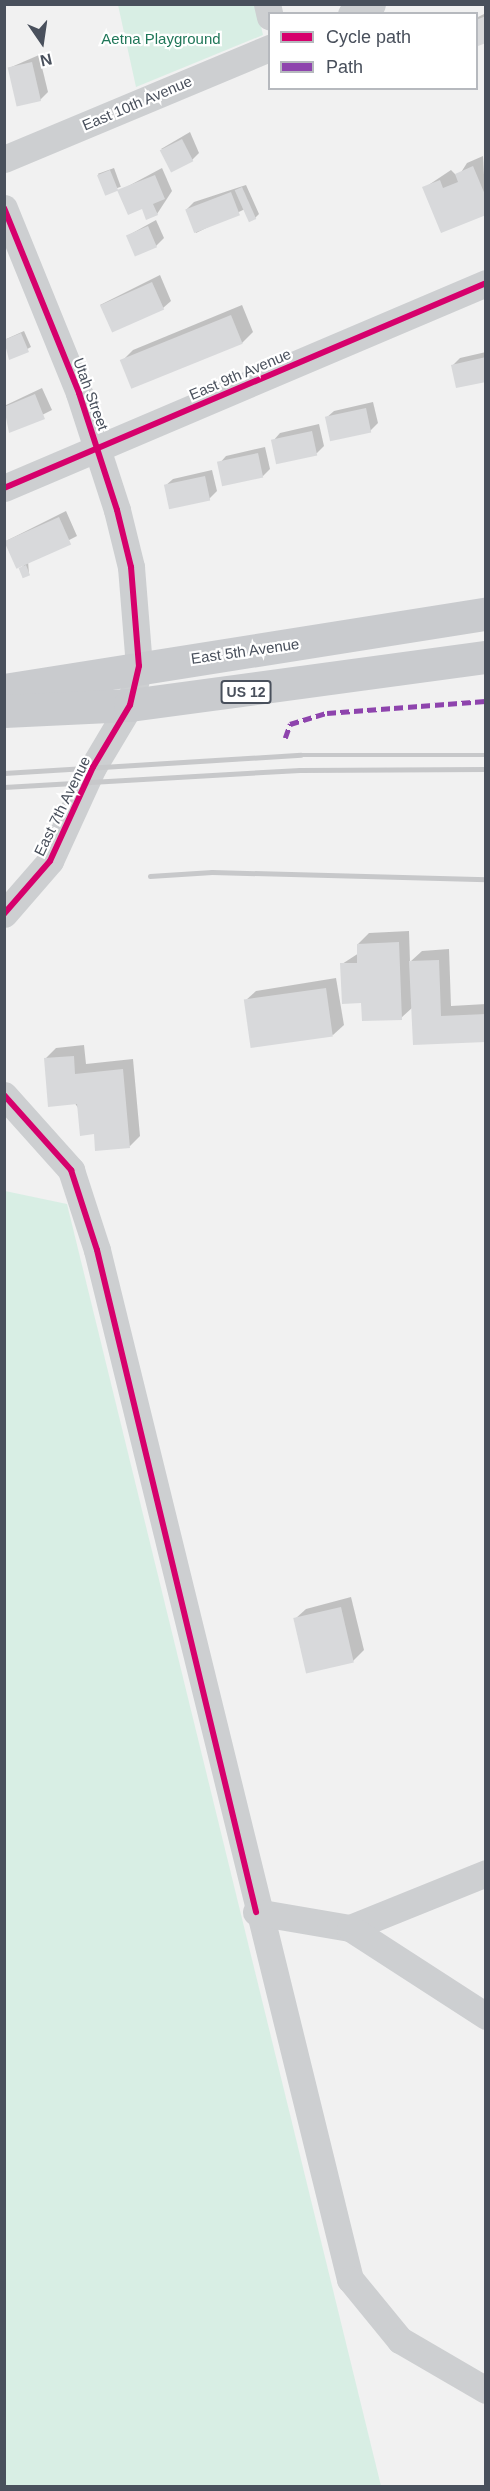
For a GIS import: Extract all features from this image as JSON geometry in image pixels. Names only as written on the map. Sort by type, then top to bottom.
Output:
[{"type":"main road","name":"East 5th Avenue","points":[[4,690],[139,666],[486,614]]},
{"type":"main road","name":"US 12","points":[[4,711],[130,705],[486,657]]},
{"type":"street","points":[[355,12],[372,4]]},
{"type":"street","name":"East 10th Avenue","points":[[4,159],[268,49]]},
{"type":"street","name":"Utah Street","points":[[4,208],[98,449],[128,550],[139,666]]},
{"type":"street","name":"East 9th Avenue","points":[[4,488],[486,283]]},
{"type":"street","name":"East 7th Avenue","points":[[4,914],[50,861],[93,767],[130,705],[139,666]]},
{"type":"street","points":[[4,1095],[71,1170],[97,1250],[256,1912],[350,2279],[400,2340],[486,2390]]},
{"type":"street","points":[[350,1928],[486,1873]]},
{"type":"street","points":[[256,1912],[350,1928],[486,2016]]},
{"type":"green space","name":"Aetna Playground","points":[[118,5],[256,5],[263,35],[136,87]]},
{"type":"green space","points":[[5,1191],[67,1204],[381,2486],[5,2486]]},
{"type":"building","points":[[486,16],[486,43],[478,46],[478,19]]},
{"type":"building","points":[[32,62],[41,101],[17,107],[8,68]]},
{"type":"building","points":[[182,139],[193,161],[171,173],[160,150]]},
{"type":"building","points":[[473,166],[486,197],[486,215],[441,233],[422,187],[440,180],[443,188],[458,182],[455,174]]},
{"type":"building","points":[[110,170],[118,190],[105,196],[97,175]]},
{"type":"building","points":[[155,175],[165,199],[153,204],[158,215],[146,220],[142,209],[128,215],[117,190]]},
{"type":"building","points":[[242,187],[256,219],[249,222],[235,190]]},
{"type":"building","points":[[231,192],[240,215],[194,233],[185,210]]},
{"type":"building","points":[[148,226],[157,247],[135,257],[126,235]]},
{"type":"building","points":[[152,282],[164,309],[112,333],[100,305]]},
{"type":"building","points":[[231,315],[243,344],[131,389],[120,360]]},
{"type":"building","points":[[21,333],[29,352],[9,360],[4,340]]},
{"type":"building","points":[[486,357],[486,382],[456,388],[451,365]]},
{"type":"building","points":[[35,394],[45,419],[9,433],[4,407]]},
{"type":"building","points":[[366,408],[371,432],[330,441],[325,417]]},
{"type":"building","points":[[312,431],[317,455],[276,464],[271,440]]},
{"type":"building","points":[[258,453],[263,477],[222,486],[217,462]]},
{"type":"building","points":[[205,476],[210,500],[169,509],[164,485]]},
{"type":"building","points":[[59,517],[71,544],[16,569],[4,541]]},
{"type":"building","points":[[26,565],[30,575],[23,578],[19,568]]},
{"type":"building","points":[[399,942],[402,1020],[362,1021],[361,1003],[342,1004],[340,963],[357,963],[357,944]]},
{"type":"building","points":[[439,960],[441,1016],[486,1014],[486,1042],[413,1045],[409,961]]},
{"type":"building","points":[[326,988],[333,1037],[251,1048],[244,1000]]},
{"type":"building","points":[[74,1056],[75,1074],[123,1069],[130,1148],[95,1151],[94,1134],[80,1136],[77,1104],[48,1107],[44,1058]]},
{"type":"building","points":[[341,1607],[354,1663],[306,1674],[293,1618]]},
{"type":"railway","points":[[4,773],[300,755],[486,755]]},
{"type":"railway","points":[[4,787],[300,770],[486,769]]},
{"type":"railway","points":[[150,876],[212,872],[486,879]]},
{"type":"marked path","points":[[285,738],[290,724],[327,713],[486,701]]},
{"type":"cycle path","points":[[4,208],[79,393],[117,510],[131,567],[139,666],[130,705],[93,767],[50,861],[4,914]]},
{"type":"cycle path","points":[[4,488],[486,283]]},
{"type":"cycle path","points":[[4,1095],[71,1170],[97,1250],[256,1912]]}]
